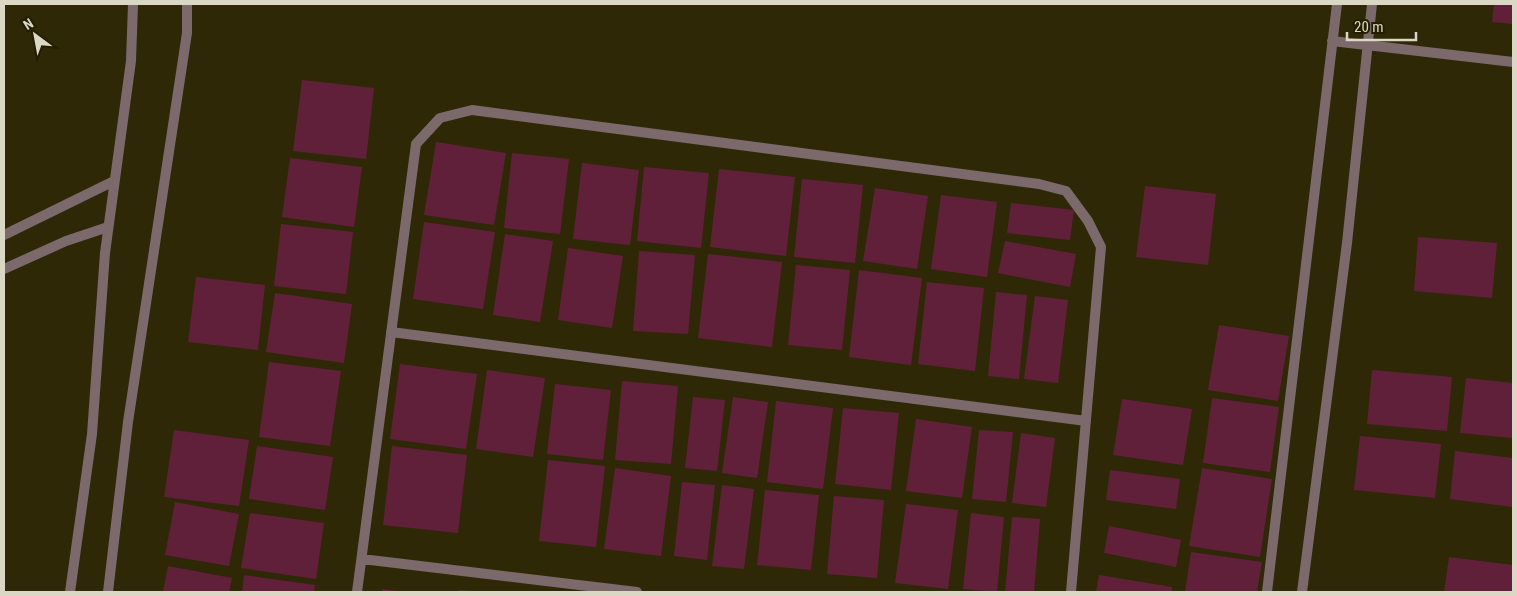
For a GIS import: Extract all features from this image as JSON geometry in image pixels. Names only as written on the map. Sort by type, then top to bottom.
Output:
[{"type":"street","points":[[70,592],[92,434],[105,252],[131,61],[133,4]]},
{"type":"street","points":[[108,592],[128,422],[187,34],[187,4]]},
{"type":"street","points":[[1267,592],[1337,4]]},
{"type":"street","points":[[1302,592],[1347,243],[1372,4]]},
{"type":"street","points":[[1332,41],[1513,62]]},
{"type":"street","points":[[357,592],[416,144],[440,118],[472,110],[1030,183],[1066,191],[1088,221],[1101,247],[1071,592]]},
{"type":"street","points":[[4,235],[114,181]]},
{"type":"street","points":[[4,269],[66,241],[108,226]]},
{"type":"street","points":[[391,332],[1086,421]]},
{"type":"street","points":[[362,559],[637,592]]},
{"type":"building","points":[[1494,4],[1513,4],[1513,24],[1492,22]]},
{"type":"building","points":[[302,80],[374,88],[366,159],[293,151]]},
{"type":"building","points":[[436,142],[506,153],[494,225],[424,215]]},
{"type":"building","points":[[512,153],[569,159],[560,234],[504,228]]},
{"type":"building","points":[[290,158],[362,167],[354,227],[282,217]]},
{"type":"building","points":[[582,163],[639,170],[630,245],[573,239]]},
{"type":"building","points":[[644,167],[709,173],[701,248],[637,241]]},
{"type":"building","points":[[719,169],[795,177],[786,256],[710,247]]},
{"type":"building","points":[[802,179],[863,185],[855,263],[794,257]]},
{"type":"building","points":[[1145,186],[1216,194],[1208,265],[1136,257]]},
{"type":"building","points":[[875,188],[928,196],[917,269],[863,261]]},
{"type":"building","points":[[941,195],[997,202],[987,277],[931,269]]},
{"type":"building","points":[[1011,203],[1074,210],[1070,240],[1007,233]]},
{"type":"building","points":[[424,222],[495,232],[483,309],[413,299]]},
{"type":"building","points":[[281,224],[353,232],[346,294],[274,286]]},
{"type":"building","points":[[505,234],[553,241],[540,322],[493,315]]},
{"type":"building","points":[[1418,237],[1497,243],[1492,298],[1414,291]]},
{"type":"building","points":[[1005,241],[1076,254],[1070,287],[998,273]]},
{"type":"building","points":[[568,248],[623,256],[612,328],[558,320]]},
{"type":"building","points":[[639,251],[695,255],[688,334],[633,331]]},
{"type":"building","points":[[708,254],[782,262],[772,347],[698,338]]},
{"type":"building","points":[[796,265],[850,270],[842,350],[788,345]]},
{"type":"building","points":[[859,270],[922,278],[911,365],[849,357]]},
{"type":"building","points":[[196,277],[265,285],[258,350],[188,342]]},
{"type":"building","points":[[927,282],[984,288],[975,371],[918,364]]},
{"type":"building","points":[[996,292],[1027,295],[1019,379],[988,376]]},
{"type":"building","points":[[275,293],[352,304],[344,363],[266,352]]},
{"type":"building","points":[[1035,296],[1068,300],[1058,383],[1024,379]]},
{"type":"building","points":[[1219,325],[1289,336],[1278,401],[1208,390]]},
{"type":"building","points":[[269,362],[341,371],[330,446],[259,437]]},
{"type":"building","points":[[400,364],[477,374],[466,449],[390,439]]},
{"type":"building","points":[[487,370],[545,378],[533,457],[476,449]]},
{"type":"building","points":[[1372,370],[1452,377],[1447,431],[1367,424]]},
{"type":"building","points":[[1466,378],[1513,383],[1513,438],[1460,433]]},
{"type":"building","points":[[622,381],[678,386],[671,464],[615,460]]},
{"type":"building","points":[[555,384],[611,390],[603,460],[547,454]]},
{"type":"building","points":[[693,397],[725,400],[717,471],[685,468]]},
{"type":"building","points":[[733,397],[768,402],[757,478],[722,473]]},
{"type":"building","points":[[1212,398],[1279,407],[1270,472],[1203,463]]},
{"type":"building","points":[[1122,399],[1192,409],[1183,465],[1113,455]]},
{"type":"building","points":[[776,401],[833,408],[823,489],[767,482]]},
{"type":"building","points":[[843,408],[899,413],[891,490],[835,484]]},
{"type":"building","points":[[916,419],[972,427],[962,498],[906,491]]},
{"type":"building","points":[[174,430],[249,440],[239,506],[164,497]]},
{"type":"building","points":[[979,430],[1013,432],[1006,502],[972,499]]},
{"type":"building","points":[[1021,433],[1055,438],[1046,507],[1012,503]]},
{"type":"building","points":[[1360,436],[1441,444],[1435,498],[1354,490]]},
{"type":"building","points":[[257,446],[333,457],[325,510],[249,499]]},
{"type":"building","points":[[392,446],[467,455],[458,533],[383,525]]},
{"type":"building","points":[[1455,451],[1513,458],[1513,507],[1450,499]]},
{"type":"building","points":[[548,460],[605,466],[596,547],[539,541]]},
{"type":"building","points":[[615,468],[671,476],[661,556],[604,549]]},
{"type":"building","points":[[1202,468],[1272,479],[1260,557],[1189,546]]},
{"type":"building","points":[[1110,470],[1180,479],[1176,509],[1106,500]]},
{"type":"building","points":[[682,482],[715,485],[707,560],[674,556]]},
{"type":"building","points":[[722,485],[754,489],[744,569],[712,566]]},
{"type":"building","points":[[765,490],[819,495],[811,570],[757,565]]},
{"type":"building","points":[[834,496],[884,500],[877,578],[827,574]]},
{"type":"building","points":[[175,502],[239,514],[229,566],[165,555]]},
{"type":"building","points":[[906,504],[958,510],[948,589],[895,583]]},
{"type":"building","points":[[250,513],[324,523],[316,579],[241,568]]},
{"type":"building","points":[[971,513],[1004,517],[997,592],[963,589]]},
{"type":"building","points":[[1012,517],[1040,519],[1034,592],[1005,592]]},
{"type":"building","points":[[1109,526],[1181,540],[1176,567],[1104,553]]},
{"type":"building","points":[[1191,552],[1262,562],[1257,592],[1185,592]]},
{"type":"building","points":[[1449,557],[1513,565],[1513,592],[1444,592]]},
{"type":"building","points":[[168,566],[232,578],[229,592],[163,592]]},
{"type":"building","points":[[244,575],[315,585],[314,592],[242,592]]},
{"type":"building","points":[[1099,575],[1172,587],[1172,592],[1096,592]]},
{"type":"building","points":[[382,589],[397,591],[397,592],[382,592]]},
{"type":"building","points":[[459,590],[473,591],[473,592],[458,592]]}]
